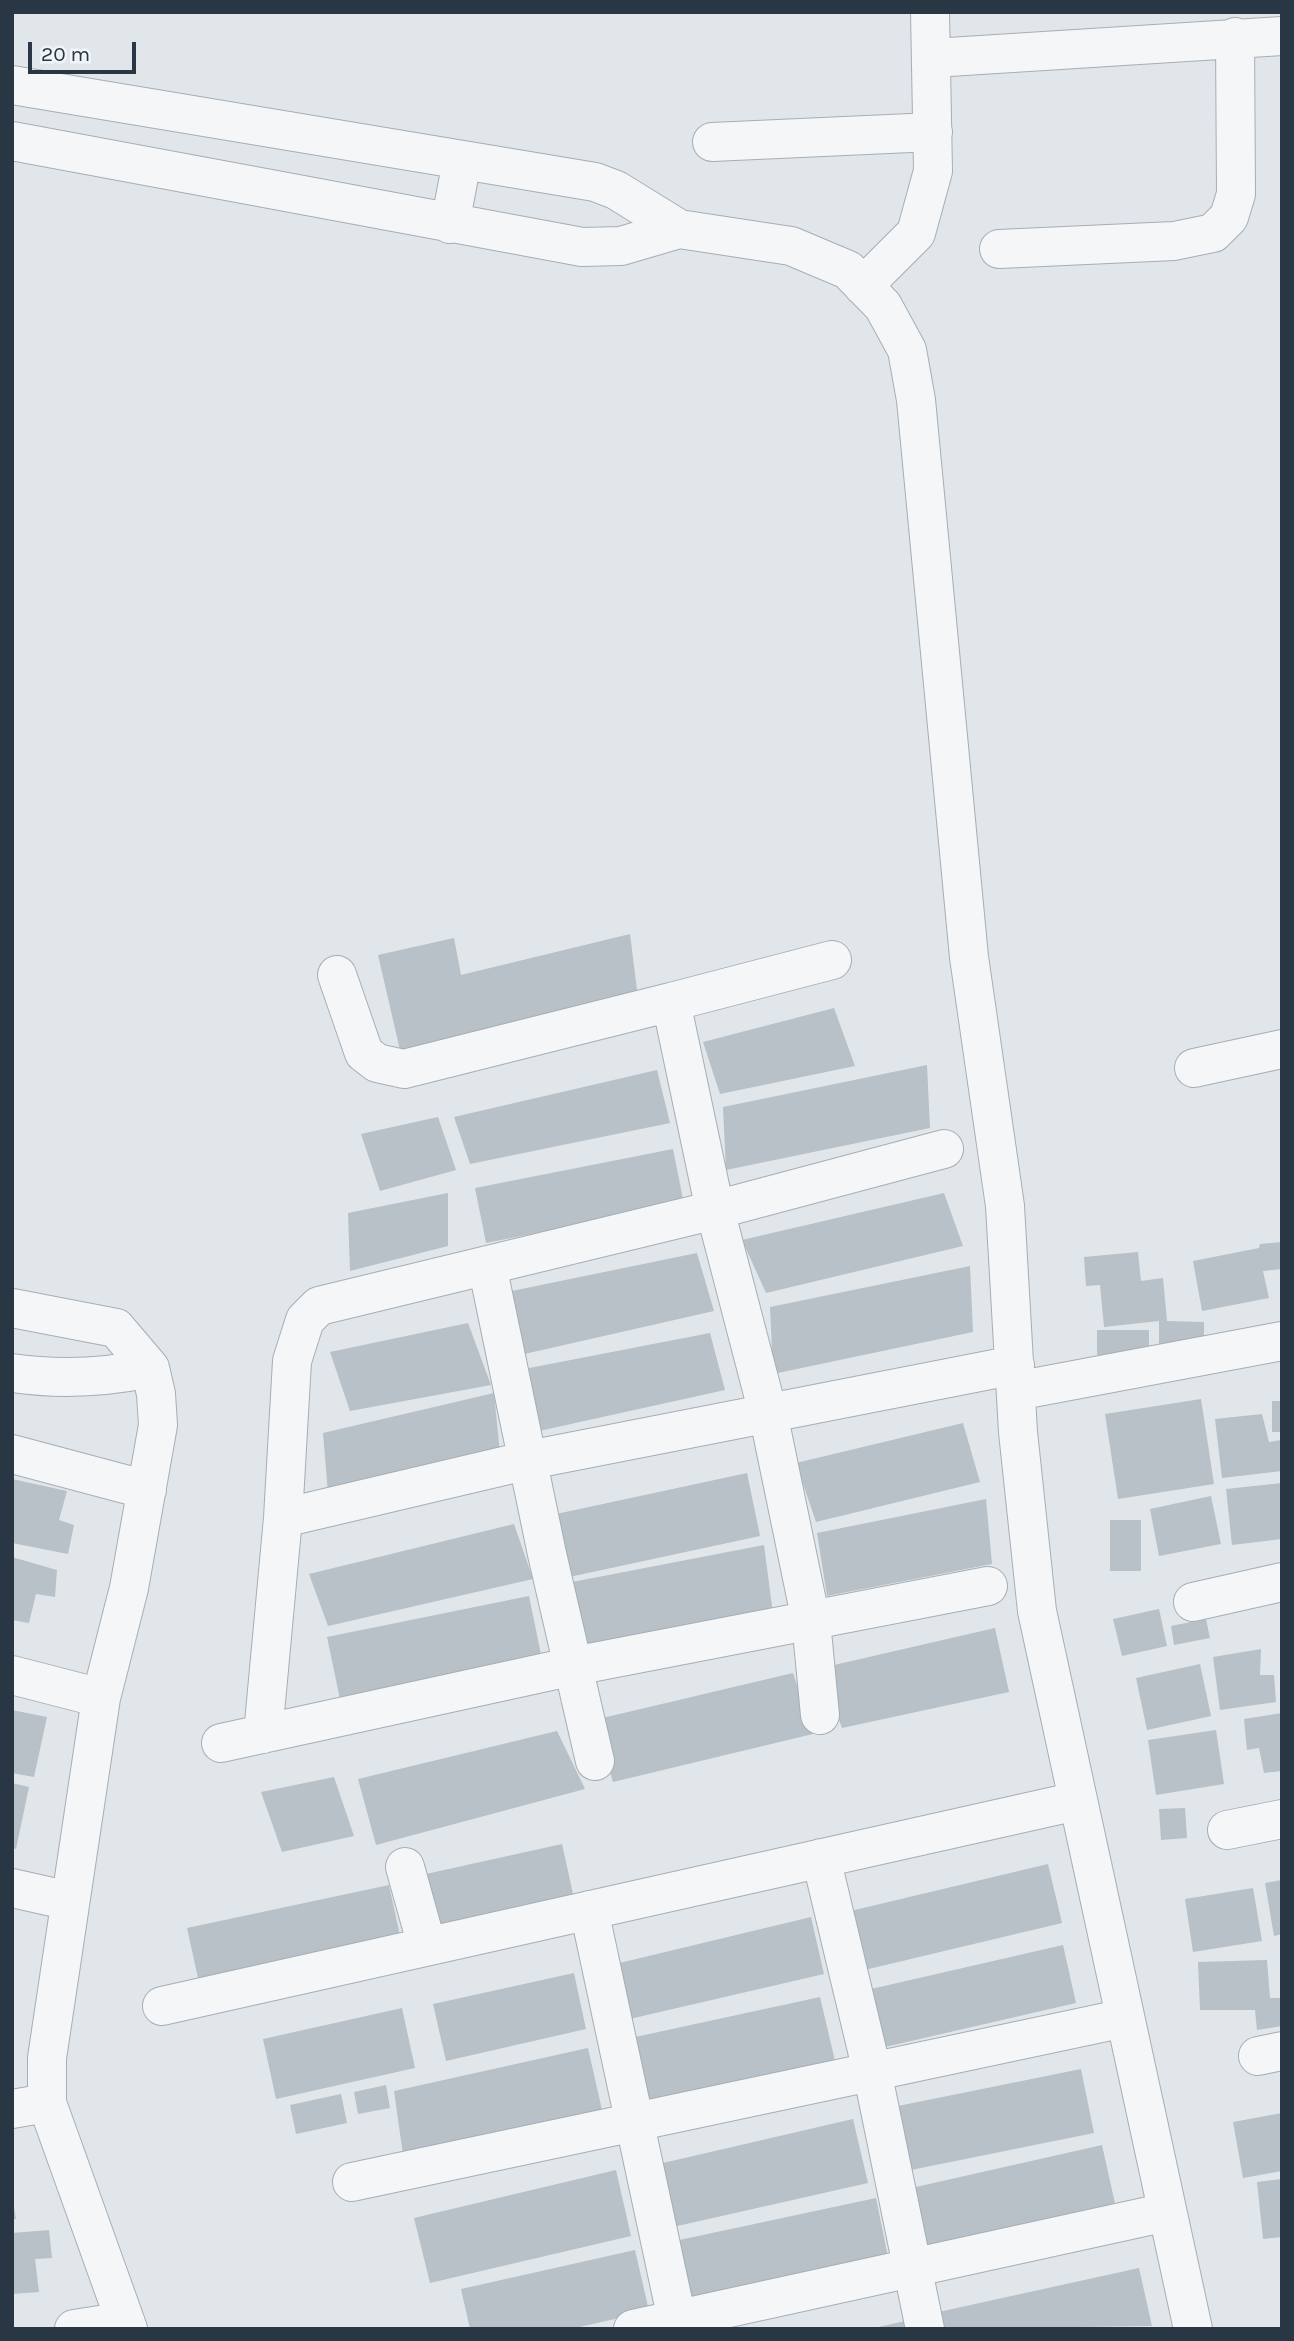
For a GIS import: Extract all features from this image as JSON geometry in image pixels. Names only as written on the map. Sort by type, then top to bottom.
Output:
[{"type":"street","points":[[863,286],[916,233],[933,171],[933,58],[930,12]]},
{"type":"street","points":[[933,58],[1218,29],[1282,36]]},
{"type":"street","points":[[999,249],[1174,241],[1213,233],[1229,217],[1236,194],[1218,29]]},
{"type":"street","points":[[12,85],[595,182],[616,190],[679,229],[791,246],[848,271],[883,306],[907,350],[916,400],[969,957],[1005,1206],[1015,1378],[1037,1611],[1193,2329]]},
{"type":"street","points":[[712,142],[933,132]]},
{"type":"street","points":[[12,141],[582,247],[621,246],[679,229]]},
{"type":"street","points":[[450,224],[462,161]]},
{"type":"street","points":[[337,975],[364,1053],[377,1063],[404,1069],[832,960]]},
{"type":"street","points":[[671,1002],[715,1210],[768,1413],[811,1621],[820,1715]]},
{"type":"street","points":[[1194,1068],[1282,1049]]},
{"type":"street","points":[[263,1734],[283,1518],[292,1361],[305,1320],[319,1306],[715,1210],[944,1149]]},
{"type":"street","points":[[487,1265],[547,1554],[595,1761]]},
{"type":"street","points":[[12,1308],[116,1328],[150,1368],[156,1394],[158,1425],[129,1588],[101,1698],[47,2058],[30,2106],[127,2325],[74,2329]]},
{"type":"street","points":[[283,1518],[529,1460],[768,1413],[1282,1341]]},
{"type":"street","points":[[12,1373],[80,1379],[150,1368]]},
{"type":"street","points":[[12,1454],[147,1490]]},
{"type":"street","points":[[1193,1602],[1282,1582]]},
{"type":"street","points":[[221,1744],[574,1666],[988,1586]]},
{"type":"street","points":[[12,1675],[101,1698]]},
{"type":"street","points":[[162,2006],[1077,1801]]},
{"type":"street","points":[[1227,1830],[1282,1819]]},
{"type":"street","points":[[821,1858],[872,2071],[925,2329]]},
{"type":"street","points":[[405,1867],[427,1946]]},
{"type":"street","points":[[12,1888],[70,1900]]},
{"type":"street","points":[[589,1910],[632,2123],[678,2324]]},
{"type":"street","points":[[352,2182],[1125,2018]]},
{"type":"street","points":[[633,2329],[678,2324],[1167,2211]]},
{"type":"building","points":[[630,934],[638,998],[403,1063],[378,955],[454,938],[461,975]]},
{"type":"building","points":[[834,1008],[855,1066],[720,1094],[703,1042]]},
{"type":"building","points":[[927,1065],[930,1128],[726,1170],[723,1107]]},
{"type":"building","points":[[657,1070],[670,1123],[470,1164],[454,1117]]},
{"type":"building","points":[[438,1117],[456,1170],[380,1191],[361,1134]]},
{"type":"building","points":[[673,1149],[684,1204],[486,1243],[475,1188]]},
{"type":"building","points":[[448,1193],[448,1246],[350,1271],[348,1213]]},
{"type":"building","points":[[944,1193],[963,1246],[766,1293],[742,1240]]},
{"type":"building","points":[[1282,1242],[1282,1269],[1263,1271],[1269,1298],[1202,1311],[1193,1261],[1259,1248],[1260,1244]]},
{"type":"building","points":[[1138,1252],[1141,1281],[1163,1278],[1167,1321],[1204,1322],[1204,1348],[1159,1348],[1159,1321],[1104,1327],[1100,1285],[1086,1286],[1084,1257]]},
{"type":"building","points":[[697,1253],[714,1311],[520,1355],[502,1293]]},
{"type":"building","points":[[970,1266],[973,1332],[773,1374],[770,1307]]},
{"type":"building","points":[[468,1323],[491,1385],[350,1411],[330,1352]]},
{"type":"building","points":[[1097,1330],[1149,1330],[1149,1354],[1097,1355]]},
{"type":"building","points":[[710,1333],[725,1390],[530,1433],[519,1370]]},
{"type":"building","points":[[494,1393],[500,1454],[328,1493],[323,1433]]},
{"type":"building","points":[[1201,1399],[1214,1484],[1118,1499],[1105,1414]]},
{"type":"building","points":[[1272,1401],[1282,1401],[1282,1432],[1272,1432]]},
{"type":"building","points":[[1262,1414],[1269,1442],[1281,1440],[1282,1471],[1222,1478],[1215,1419]]},
{"type":"building","points":[[963,1423],[980,1482],[816,1522],[796,1463]]},
{"type":"building","points":[[747,1473],[760,1536],[560,1579],[547,1516]]},
{"type":"building","points":[[12,1479],[67,1491],[59,1520],[74,1525],[68,1554],[12,1543]]},
{"type":"building","points":[[1282,1483],[1282,1539],[1232,1545],[1226,1489]]},
{"type":"building","points":[[1211,1496],[1221,1544],[1159,1556],[1150,1509]]},
{"type":"building","points":[[986,1499],[992,1564],[827,1596],[817,1533]]},
{"type":"building","points":[[1110,1520],[1141,1520],[1141,1571],[1110,1571]]},
{"type":"building","points":[[514,1524],[533,1579],[328,1626],[309,1574]]},
{"type":"building","points":[[764,1545],[773,1614],[572,1652],[567,1583]]},
{"type":"building","points":[[12,1557],[57,1570],[55,1597],[36,1594],[29,1623],[12,1620]]},
{"type":"building","points":[[529,1596],[543,1664],[341,1704],[327,1637]]},
{"type":"building","points":[[1159,1609],[1167,1646],[1122,1656],[1113,1619]]},
{"type":"building","points":[[1206,1619],[1210,1638],[1174,1645],[1171,1626]]},
{"type":"building","points":[[995,1628],[1009,1692],[842,1728],[821,1668]]},
{"type":"building","points":[[1261,1649],[1260,1675],[1274,1675],[1276,1702],[1220,1710],[1213,1657]]},
{"type":"building","points":[[1200,1664],[1211,1716],[1147,1730],[1136,1678]]},
{"type":"building","points":[[793,1673],[813,1734],[613,1782],[594,1720]]},
{"type":"building","points":[[12,1710],[47,1717],[34,1777],[12,1773]]},
{"type":"building","points":[[1282,1713],[1282,1771],[1264,1773],[1259,1748],[1247,1750],[1244,1719]]},
{"type":"building","points":[[1216,1730],[1224,1784],[1156,1795],[1148,1740]]},
{"type":"building","points":[[557,1731],[585,1789],[376,1845],[358,1779]]},
{"type":"building","points":[[334,1777],[354,1836],[282,1852],[261,1792]]},
{"type":"building","points":[[12,1783],[29,1787],[16,1849],[12,1848]]},
{"type":"building","points":[[1185,1808],[1187,1838],[1161,1840],[1159,1809]]},
{"type":"building","points":[[562,1844],[575,1903],[440,1933],[426,1874]]},
{"type":"building","points":[[1048,1864],[1062,1923],[856,1972],[842,1913]]},
{"type":"building","points":[[1282,1880],[1282,1934],[1274,1936],[1265,1883]]},
{"type":"building","points":[[389,1885],[402,1945],[200,1987],[187,1928]]},
{"type":"building","points":[[1253,1888],[1262,1941],[1193,1952],[1185,1899]]},
{"type":"building","points":[[811,1917],[824,1974],[621,2021],[607,1966]]},
{"type":"building","points":[[1063,1945],[1076,2003],[872,2050],[858,1992]]},
{"type":"building","points":[[1267,1960],[1270,1998],[1282,1998],[1282,2026],[1257,2030],[1255,2010],[1200,2010],[1198,1962]]},
{"type":"building","points":[[574,1973],[586,2029],[446,2061],[433,2004]]},
{"type":"building","points":[[820,1997],[835,2061],[641,2103],[626,2039]]},
{"type":"building","points":[[402,2008],[415,2068],[276,2099],[263,2039]]},
{"type":"building","points":[[588,2048],[602,2110],[403,2155],[394,2091]]},
{"type":"building","points":[[1081,2069],[1094,2133],[901,2172],[888,2108]]},
{"type":"building","points":[[386,2085],[390,2108],[358,2114],[354,2092]]},
{"type":"building","points":[[341,2094],[347,2123],[296,2134],[290,2105]]},
{"type":"building","points":[[1282,2113],[1282,2171],[1243,2178],[1233,2122]]},
{"type":"building","points":[[853,2119],[868,2183],[664,2229],[650,2166]]},
{"type":"building","points":[[1102,2145],[1116,2208],[921,2251],[907,2189]]},
{"type":"building","points":[[616,2170],[631,2236],[430,2283],[414,2218]]},
{"type":"building","points":[[1282,2179],[1282,2237],[1263,2239],[1257,2182]]},
{"type":"building","points":[[12,2196],[16,2219],[12,2219]]},
{"type":"building","points":[[876,2198],[888,2257],[683,2301],[670,2242]]},
{"type":"building","points":[[49,2230],[52,2258],[35,2259],[39,2292],[12,2294],[12,2233]]},
{"type":"building","points":[[635,2250],[649,2311],[571,2329],[470,2329],[461,2289]]},
{"type":"building","points":[[1139,2268],[1152,2326],[938,2329],[934,2313]]},
{"type":"building","points":[[905,2321],[907,2329],[874,2328]]}]
